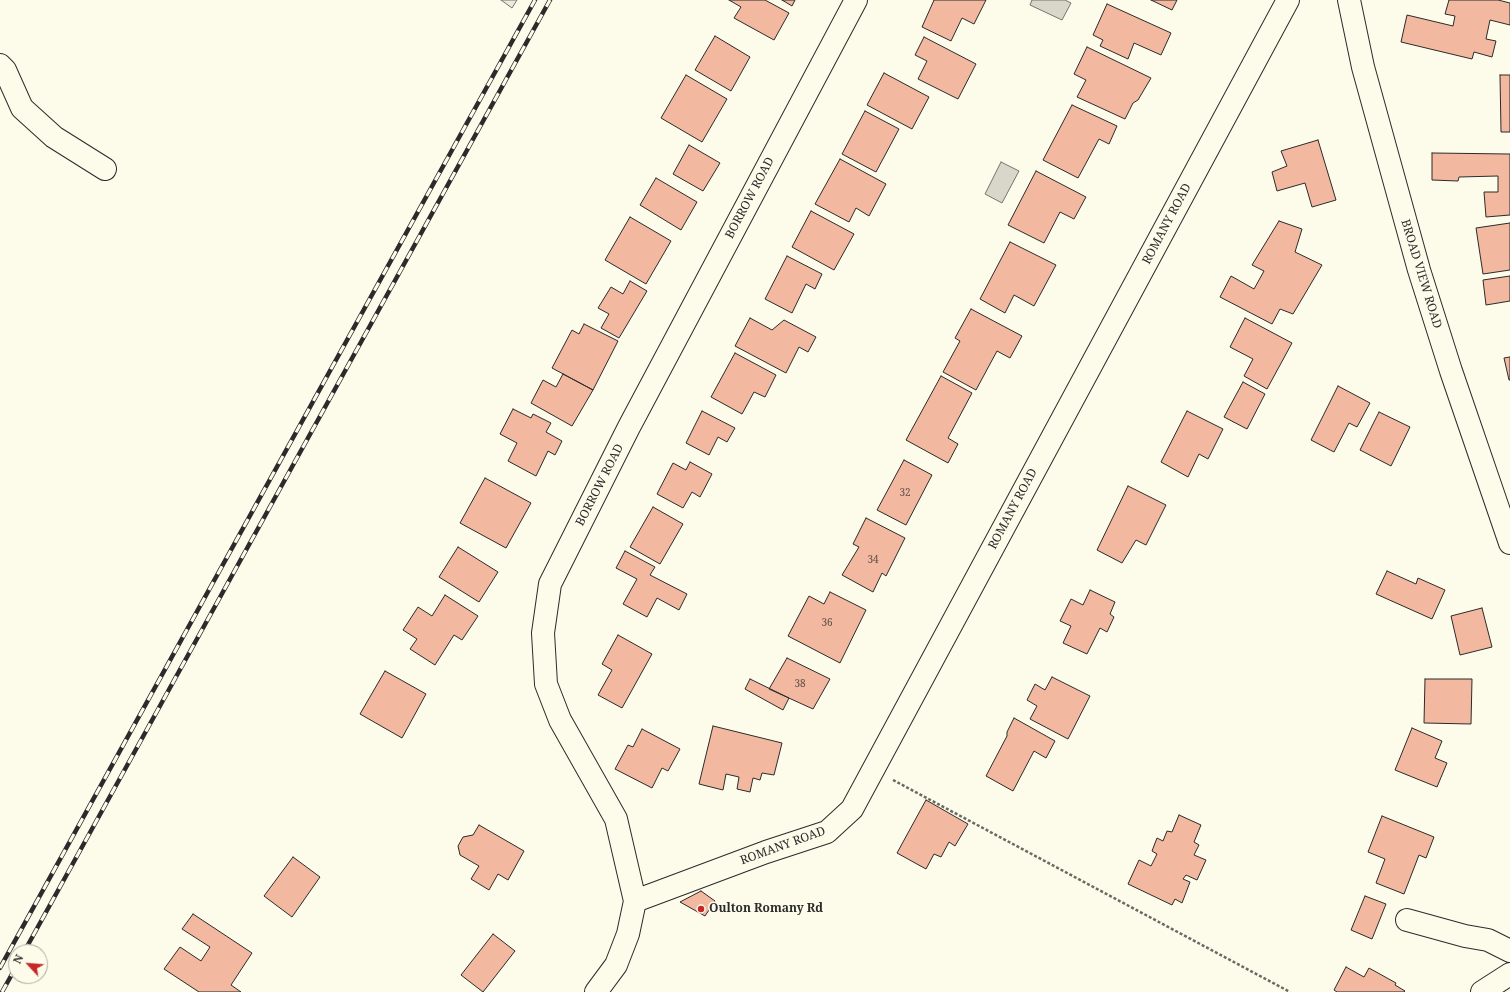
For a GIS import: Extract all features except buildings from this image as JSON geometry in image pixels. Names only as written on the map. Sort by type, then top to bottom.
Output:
[{"type":"street","name":"BORROW ROAD","points":[[599,991],[616,964],[628,934],[635,901],[616,819],[560,720],[546,684],[543,633],[550,584],[629,427],[856,0]]},
{"type":"street","name":"ROMANY ROAD","points":[[635,901],[766,852],[827,832],[852,809],[1288,0]]},
{"type":"street","name":"BROAD VIEW ROAD","points":[[1349,0],[1363,67],[1419,270],[1451,371],[1510,543]]},
{"type":"street","points":[[0,64],[5,70],[22,108],[54,137],[105,169]]},
{"type":"street","points":[[1407,920],[1465,936],[1488,940],[1510,951]]},
{"type":"street","points":[[1482,992],[1510,974]]},
{"type":"path","points":[[873,769],[1290,992]]},
{"type":"shaded area","points":[[501,0],[517,0],[512,8]]},
{"type":"shaded area","points":[[1032,0],[1065,0],[1071,3],[1062,20],[1030,5]]},
{"type":"shaded area","points":[[1001,162],[1019,171],[1002,203],[985,194]]},
{"type":"railway","points":[[0,968],[535,0]]},
{"type":"railway","points":[[28,944],[550,0]]},
{"type":"railway","points":[[2,992],[8,981]]},
{"type":"place","name":"Oulton Romany Rd","points":[[701,909]]}]
